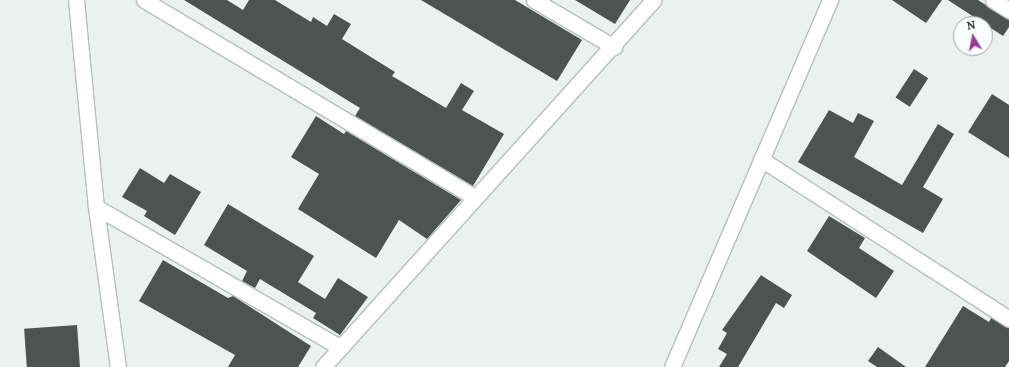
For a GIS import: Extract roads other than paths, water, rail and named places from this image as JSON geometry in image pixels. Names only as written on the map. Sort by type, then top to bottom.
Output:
[{"type":"street","points":[[76,0],[96,206],[118,367]]},
{"type":"street","points":[[144,0],[474,197]]},
{"type":"street","points":[[534,0],[614,47]]},
{"type":"street","points":[[323,367],[339,347],[474,197],[614,47],[654,0]]},
{"type":"street","points":[[672,367],[830,0]]},
{"type":"street","points":[[994,0],[1009,10]]},
{"type":"street","points":[[761,158],[1009,319]]},
{"type":"street","points":[[96,206],[339,347]]}]
